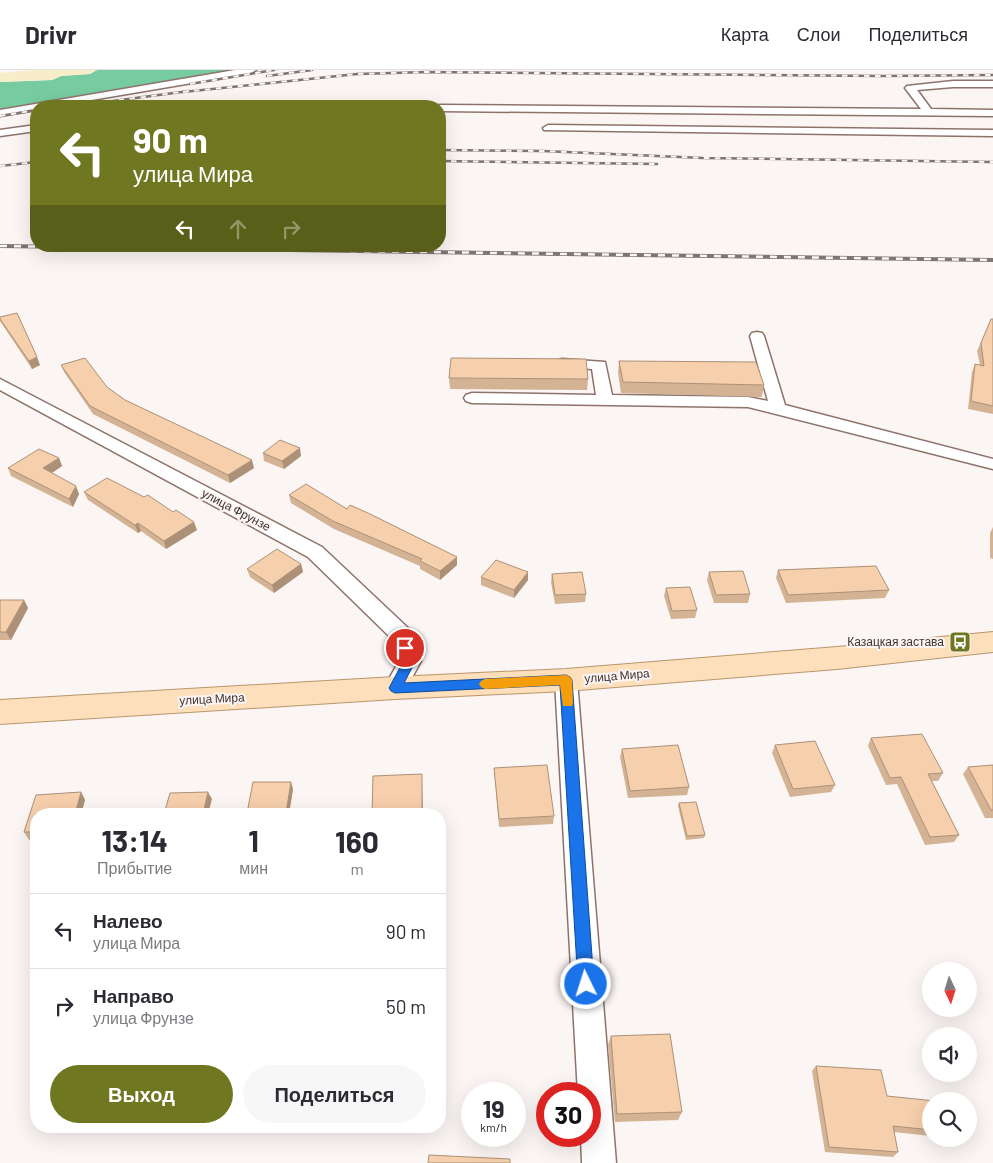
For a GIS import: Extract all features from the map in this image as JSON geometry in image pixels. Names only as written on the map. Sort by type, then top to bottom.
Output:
[{"type":"main road","name":"улица Мира","points":[[0,712],[395,688],[566,680],[837,658],[993,642]]},
{"type":"street","points":[[75,100],[251,70]]},
{"type":"street","points":[[928,112],[910,88],[953,84],[993,84]]},
{"type":"street","points":[[0,113],[30,108]]},
{"type":"street","points":[[446,108],[993,113]]},
{"type":"street","points":[[548,128],[993,133]]},
{"type":"street","points":[[0,133],[30,129]]},
{"type":"street","points":[[757,336],[778,408]]},
{"type":"street","points":[[562,364],[600,365],[605,401]]},
{"type":"street","name":"улица Фрунзе","points":[[0,384],[315,552],[400,634],[410,660],[395,688]]},
{"type":"street","points":[[472,398],[748,402],[778,408],[993,464]]},
{"type":"street","points":[[566,680],[599,1163]]},
{"type":"green space","points":[[97,70],[231,70],[53,100],[30,100],[30,104],[0,109],[0,82],[52,80],[61,76],[90,74]]},
{"type":"sand","points":[[36,70],[97,70],[89,74],[61,76],[52,80],[0,82],[0,73]]},
{"type":"building","points":[[17,313],[37,357],[29,361],[0,319],[0,317]]},
{"type":"building","points":[[991,319],[993,319],[993,406],[971,401],[975,364],[984,366],[981,343]]},
{"type":"building","points":[[85,358],[107,387],[125,400],[252,460],[228,475],[90,406],[61,365]]},
{"type":"building","points":[[451,358],[586,359],[588,379],[449,378]]},
{"type":"building","points":[[619,361],[756,362],[764,385],[623,382]]},
{"type":"building","points":[[280,440],[300,448],[282,461],[263,453]]},
{"type":"building","points":[[39,449],[59,458],[43,468],[76,486],[69,499],[8,468]]},
{"type":"building","points":[[107,478],[144,497],[148,495],[173,512],[176,510],[194,522],[164,541],[138,523],[135,525],[84,492]]},
{"type":"building","points":[[306,484],[347,509],[350,505],[457,557],[440,571],[420,561],[422,559],[333,521],[289,495]]},
{"type":"building","points":[[277,549],[301,564],[272,585],[247,569]]},
{"type":"building","points":[[496,560],[528,572],[514,590],[481,577]]},
{"type":"building","points":[[876,566],[889,590],[788,595],[778,570]]},
{"type":"building","points":[[743,571],[750,594],[716,595],[709,572]]},
{"type":"building","points":[[582,572],[586,594],[555,595],[552,574]]},
{"type":"building","points":[[690,587],[697,610],[672,611],[666,588]]},
{"type":"building","points":[[0,600],[24,600],[6,632],[0,632]]},
{"type":"building","points":[[922,734],[943,773],[928,774],[959,835],[930,837],[901,777],[890,778],[871,738]]},
{"type":"building","points":[[815,741],[835,785],[793,789],[775,745]]},
{"type":"building","points":[[678,745],[689,787],[630,791],[622,749]]},
{"type":"building","points":[[547,765],[554,816],[499,819],[494,768]]},
{"type":"building","points":[[993,765],[993,810],[991,810],[968,767]]},
{"type":"building","points":[[422,774],[422,808],[372,808],[373,776]]},
{"type":"building","points":[[253,782],[291,782],[287,808],[248,808]]},
{"type":"building","points":[[81,792],[77,808],[32,808],[36,795]]},
{"type":"building","points":[[208,792],[204,808],[166,808],[170,793]]},
{"type":"building","points":[[696,802],[705,835],[687,836],[679,803]]},
{"type":"building","points":[[30,814],[30,832],[24,832]]},
{"type":"building","points":[[670,1034],[682,1112],[617,1114],[611,1036]]},
{"type":"building","points":[[816,1066],[881,1070],[887,1096],[922,1100],[922,1129],[893,1126],[898,1152],[829,1147]]},
{"type":"building","points":[[429,1155],[510,1159],[510,1163],[428,1163]]},
{"type":"railway","points":[[190,84],[274,70]]},
{"type":"railway","points":[[267,76],[312,70]]},
{"type":"railway","points":[[183,92],[357,74],[427,72],[883,76],[993,75]]},
{"type":"railway","points":[[121,100],[189,91]]},
{"type":"railway","points":[[0,116],[30,111]]},
{"type":"railway","points":[[446,150],[543,151],[703,158],[993,162]]},
{"type":"railway","points":[[446,161],[657,164]]},
{"type":"railway","points":[[0,166],[30,163]]},
{"type":"railway","points":[[0,246],[30,246]]},
{"type":"railway","points":[[426,252],[993,260]]},
{"type":"slow traffic","points":[[485,684],[566,680],[567,703]]},
{"type":"place","name":"Казацкая застава","points":[[960,642]]},
{"type":"route","points":[[405,648],[410,660],[395,688],[566,680],[586,984]]}]
